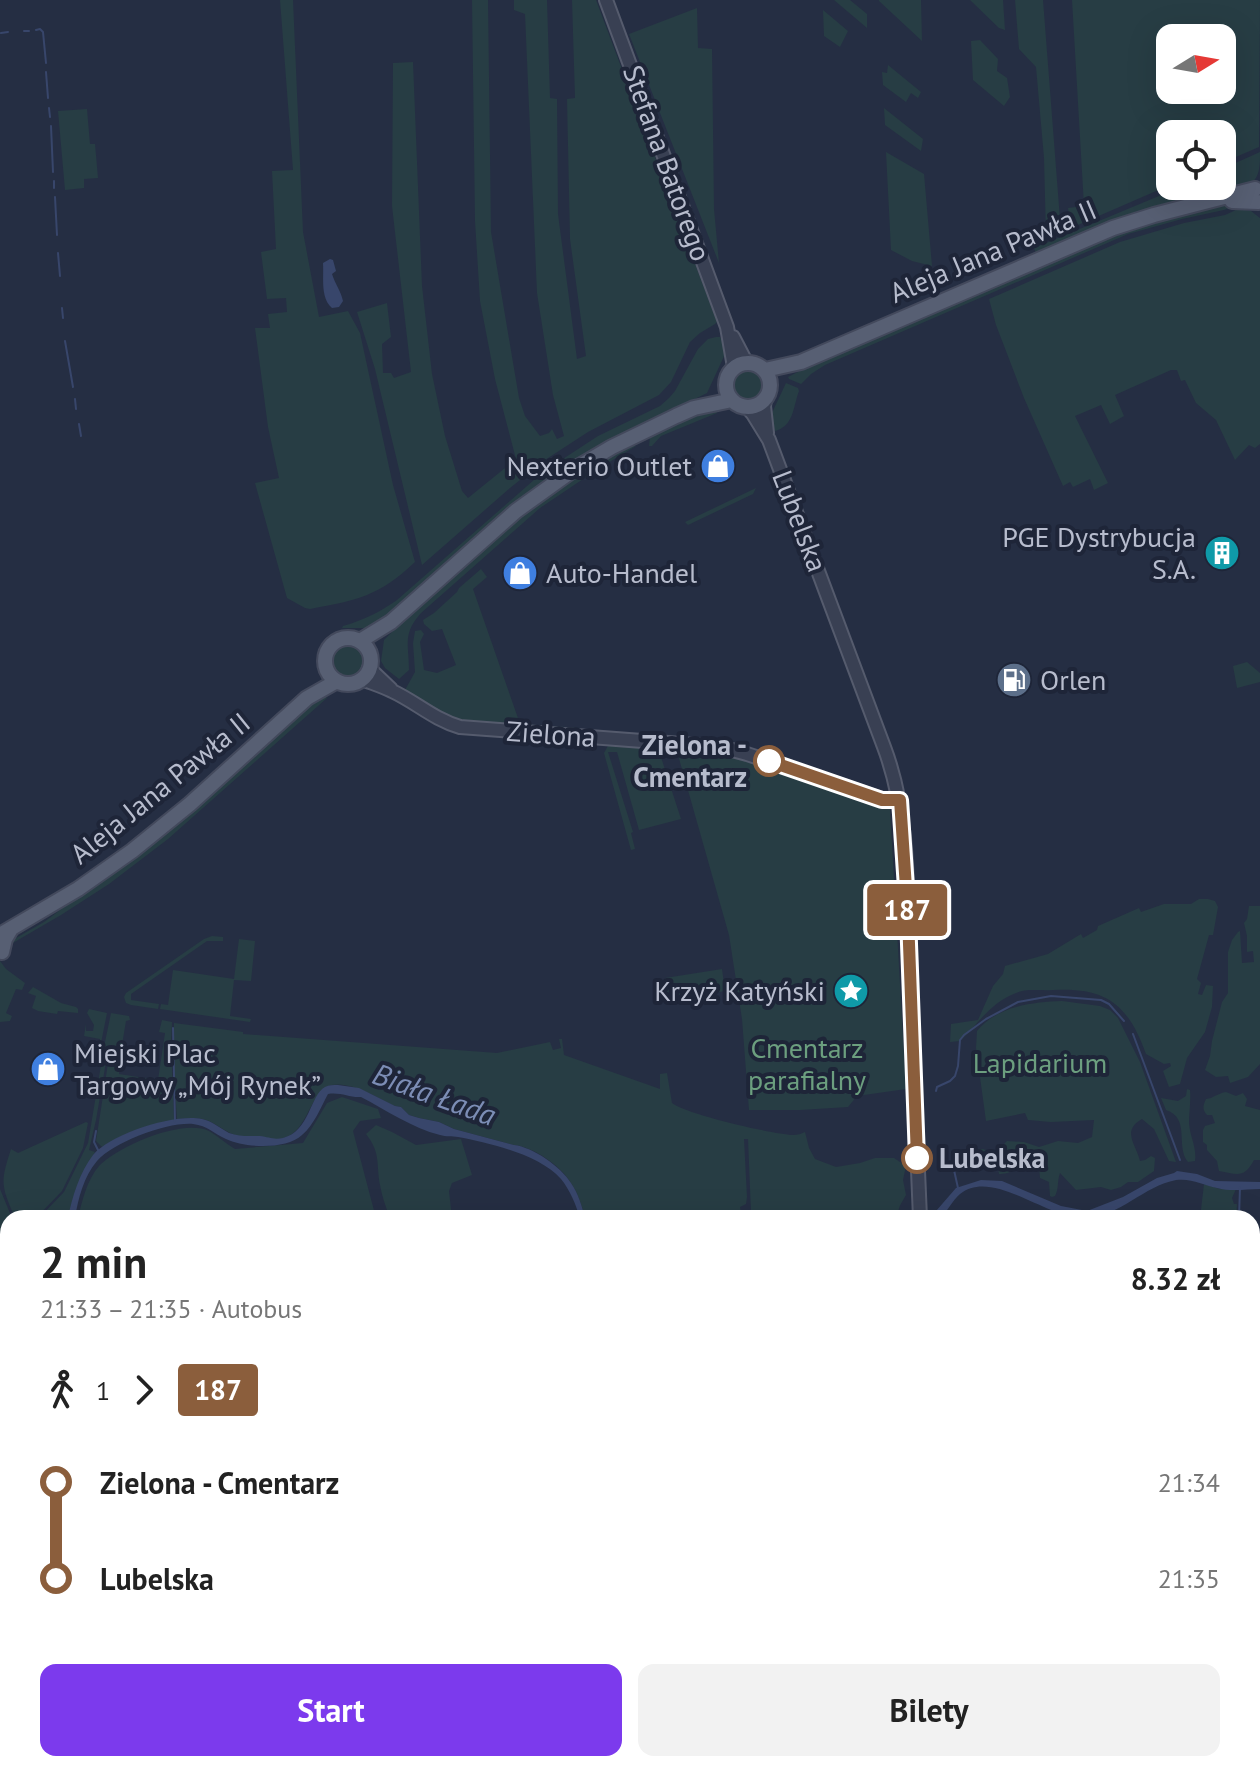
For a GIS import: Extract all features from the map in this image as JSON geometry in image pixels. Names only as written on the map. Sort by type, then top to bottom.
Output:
[{"type":"main road","name":"Aleja Jana Pawła II","points":[[768,377],[1113,228],[1170,210],[1258,193]]},
{"type":"main road","points":[[740,364],[757,364],[768,377],[768,395],[757,405],[739,405],[726,392],[728,374],[740,364]]},
{"type":"main road","points":[[365,660],[344,639],[332,644],[326,657],[333,676],[350,684],[391,622],[507,520],[550,486],[612,447],[694,408],[726,383]]},
{"type":"main road","points":[[694,408],[732,400]]},
{"type":"main road","name":"Aleja Jana Pawła II","points":[[6,932],[78,889],[142,843],[333,676]]},
{"type":"main road","points":[[0,951],[6,932]]},
{"type":"street","name":"Stefana Batorego","points":[[606,0],[740,364]]},
{"type":"street","name":"Lubelska","points":[[765,400],[768,436],[887,755],[900,800],[920,1210]]},
{"type":"street","name":"Lubelska","points":[[747,407],[768,436]]},
{"type":"street","name":"Zielona","points":[[365,660],[394,691],[431,715],[460,727],[714,746],[742,752],[882,800],[900,800]]},
{"type":"green space","points":[[280,0],[293,0],[303,232],[319,317],[348,311],[360,333],[393,485],[415,562],[367,595],[310,609],[287,598],[255,483],[279,478],[268,427],[255,328],[270,328],[268,314],[287,312],[286,298],[267,299],[261,252],[276,249],[272,171],[293,170]]},
{"type":"green space","points":[[472,0],[488,0],[491,232],[519,398],[525,416],[540,436],[552,429],[557,439],[564,436],[553,395],[537,293],[525,14],[514,10],[514,0],[547,0],[550,98],[557,99],[558,214],[577,359],[586,356],[570,239],[567,99],[575,98],[572,0],[596,0],[717,322],[690,342],[671,382],[659,395],[588,432],[545,460],[422,565],[375,369],[357,312],[387,303],[391,337],[382,344],[383,373],[391,373],[394,378],[411,372],[392,206],[393,63],[413,62],[422,286],[432,374],[445,436],[462,491],[468,498],[516,459],[495,379],[480,301],[475,221]]},
{"type":"green space","points":[[834,0],[850,0],[867,14],[867,28]]},
{"type":"green space","points":[[921,0],[922,41],[879,1]]},
{"type":"green space","points":[[970,0],[1003,0],[1005,30],[999,28]]},
{"type":"green space","points":[[1015,0],[1043,0],[1061,232],[1046,236],[1044,158],[1036,67],[1019,49]]},
{"type":"green space","points":[[1072,0],[1260,0],[1259,147],[1236,157],[1236,120],[1156,120],[1156,191],[1071,228],[1068,208],[1084,206]]},
{"type":"green space","points":[[697,8],[698,48],[712,49],[714,209],[719,263],[629,34]]},
{"type":"green space","points":[[823,10],[848,31],[840,47],[824,36]]},
{"type":"green space","points":[[980,40],[998,59],[997,71],[1007,78],[1010,97],[1004,106],[973,80],[971,41]]},
{"type":"green space","points":[[888,65],[921,92],[918,98],[911,93],[906,102],[883,85],[882,72],[887,73]]},
{"type":"green space","points":[[884,108],[923,139],[921,151],[885,125]]},
{"type":"green space","points":[[87,109],[90,144],[95,144],[98,178],[84,179],[84,188],[65,190],[58,111]]},
{"type":"green space","points":[[886,152],[924,174],[932,266],[912,261],[891,250]]},
{"type":"green space","points":[[1260,152],[1256,177],[1250,185],[1236,190],[1236,163]]},
{"type":"green space","points":[[1156,197],[1156,200],[1182,200],[1119,218],[1037,255],[1034,248]]},
{"type":"green space","points":[[1237,204],[1128,234],[825,365],[801,384],[788,377],[1122,230],[1198,209]]},
{"type":"green space","points":[[1238,209],[1251,211],[1260,218],[1260,444],[1255,448],[1249,445],[1235,460],[1216,420],[1196,403],[1177,370],[1171,370],[1115,395],[1124,416],[1110,424],[1101,405],[1075,416],[1108,483],[1094,490],[1090,479],[1073,487],[1070,482],[1063,486],[1024,398],[989,299],[1120,242]]},
{"type":"green space","points":[[720,337],[726,352],[707,393],[630,431],[372,628],[342,628],[397,600],[543,472],[598,436],[660,406],[675,391],[698,349],[708,339]]},
{"type":"green space","points":[[748,369],[759,373],[763,384],[759,395],[748,399],[737,395],[733,384],[737,373]]},
{"type":"green space","points":[[786,383],[799,391],[786,425],[775,431],[770,417]]},
{"type":"green space","points":[[715,408],[717,413],[661,436],[649,446],[653,431]]},
{"type":"green space","points":[[631,445],[636,446],[540,508],[421,613],[409,634],[409,670],[399,679],[385,668],[381,661],[384,640],[423,601],[515,520],[580,472]]},
{"type":"green space","points":[[756,488],[753,494],[688,525],[685,522]]},
{"type":"green space","points":[[481,569],[487,577],[473,589],[520,724],[580,728],[580,731],[466,723],[450,718],[405,690],[415,672],[415,631],[421,630],[424,634],[420,642],[424,670],[437,673],[456,665],[442,629],[432,631],[423,620]]},
{"type":"green space","points":[[348,646],[354,647],[362,655],[362,667],[354,675],[348,676],[342,675],[334,667],[333,661],[334,655],[342,647]]},
{"type":"green space","points":[[1247,662],[1260,673],[1260,682],[1237,688],[1233,666]]},
{"type":"green space","points":[[323,694],[327,698],[168,839],[109,884],[6,947],[87,890]]},
{"type":"green space","name":"Cmentarz parafialny","points":[[609,744],[732,756],[890,809],[906,1089],[857,1096],[848,1107],[749,1110],[742,1019],[729,935],[678,755],[660,754],[681,819],[639,830],[617,752],[608,752],[633,832],[635,849],[631,850],[604,753]]},
{"type":"green space","points":[[1199,899],[1215,901],[1218,907],[1213,935],[1209,935],[1197,979],[1201,983],[1198,994],[1202,995],[1206,985],[1213,986],[1212,1007],[1205,1032],[1187,1058],[1180,1084],[1169,1087],[1163,1071],[1171,1066],[1170,1063],[1164,1064],[1146,1054],[1123,1011],[1113,1002],[1087,992],[1020,991],[992,1008],[960,1041],[950,1042],[951,1024],[978,1020],[1005,966],[1048,954],[1081,934],[1083,938],[1097,930],[1098,926],[1139,908],[1141,912],[1164,904],[1191,904]]},
{"type":"green space","points":[[1249,906],[1260,906],[1260,1064],[1248,1077],[1230,1083],[1228,1076],[1216,1077],[1205,1070],[1222,1002],[1228,993],[1228,952],[1232,940],[1240,931],[1242,963],[1254,962],[1253,951],[1247,952],[1244,923]]},
{"type":"green space","points":[[212,936],[223,937],[223,941],[207,941],[131,994],[131,1000],[159,1004],[158,1009],[126,1003],[126,993]]},
{"type":"green space","points":[[239,939],[255,941],[251,981],[234,980],[230,1016],[251,1019],[250,1022],[160,1009],[161,1004],[168,1005],[173,970],[234,979]]},
{"type":"green space","points":[[0,961],[25,983],[22,990],[16,989],[6,1013],[12,1016],[10,1021],[0,1022]]},
{"type":"green space","points":[[722,969],[725,991],[669,1001],[665,978]]},
{"type":"green space","points":[[33,987],[61,1003],[76,1007],[78,1013],[58,1011],[57,1014],[32,1008],[36,996],[28,993]]},
{"type":"green space","name":"Lapidarium","points":[[1062,1001],[1100,1006],[1118,1018],[1140,1062],[1176,1162],[1169,1161],[1154,1129],[1142,1119],[1132,1128],[1132,1138],[1140,1161],[1151,1156],[1155,1158],[1154,1171],[1138,1182],[1128,1182],[1111,1190],[1101,1187],[1076,1190],[1060,1173],[1055,1196],[1052,1197],[1049,1182],[1040,1178],[1039,1166],[1029,1165],[999,1174],[998,1168],[1002,1166],[983,1168],[976,1165],[975,1160],[967,1161],[964,1157],[973,1150],[983,1149],[997,1154],[1002,1152],[1002,1146],[1007,1141],[1039,1147],[1058,1141],[1078,1143],[1092,1137],[1094,1120],[1028,1120],[1025,1113],[986,1121],[976,1048],[977,1031],[1005,1011],[1028,1004]]},
{"type":"green space","points":[[89,1009],[107,1013],[100,1048],[100,1039],[84,1036],[86,1024],[86,1031],[93,1031],[94,1025],[87,1013]]},
{"type":"green space","points":[[111,1013],[129,1016],[121,1051],[104,1047]]},
{"type":"green space","points":[[162,1020],[172,1022],[174,1120],[122,1136],[102,1147],[96,1141],[107,1056],[89,1150],[95,1152],[84,1171],[71,1210],[47,1210],[64,1192],[88,1143],[103,1053],[121,1055],[119,1074],[158,1080],[165,1033],[159,1032]]},
{"type":"green space","points":[[174,1023],[243,1034],[497,1053],[550,1042],[553,1050],[561,1048],[559,1039],[562,1039],[564,1055],[660,1089],[660,1074],[667,1073],[672,1103],[681,1108],[767,1131],[793,1135],[805,1132],[815,1159],[836,1167],[875,1158],[894,1158],[906,1166],[903,1180],[906,1195],[899,1210],[751,1210],[748,1139],[744,1139],[747,1197],[740,1210],[583,1210],[578,1195],[566,1177],[538,1153],[409,1115],[401,1107],[347,1085],[332,1085],[324,1089],[301,1125],[284,1138],[238,1136],[206,1120],[177,1119]]},
{"type":"green space","points":[[1187,1089],[1190,1090],[1189,1123],[1195,1156],[1195,1161],[1188,1162],[1184,1156],[1181,1126],[1174,1114],[1166,1110],[1161,1098],[1178,1101],[1186,1096]]},
{"type":"green space","points":[[1226,1092],[1236,1096],[1243,1093],[1247,1099],[1245,1106],[1260,1110],[1260,1160],[1254,1160],[1240,1174],[1219,1171],[1217,1161],[1203,1142],[1205,1126],[1215,1123],[1212,1115],[1204,1111],[1206,1099]]},
{"type":"green space","points":[[342,1097],[378,1109],[381,1118],[360,1121],[353,1131],[374,1210],[80,1210],[88,1184],[99,1166],[121,1150],[151,1136],[198,1128],[209,1131],[235,1149],[303,1143],[327,1103]]},
{"type":"green space","points":[[88,1123],[83,1148],[62,1191],[44,1210],[12,1210],[4,1184],[5,1169],[11,1149],[18,1153]]},
{"type":"green space","points":[[376,1125],[416,1145],[461,1139],[472,1175],[452,1183],[449,1191],[451,1210],[388,1210],[376,1153],[366,1134]]},
{"type":"green space","points":[[1204,1184],[1220,1189],[1236,1189],[1232,1198],[1237,1204],[1237,1210],[1201,1210]]},
{"type":"green space","points":[[0,1189],[9,1210],[0,1210]]},
{"type":"water","points":[[333,260],[336,271],[332,274],[343,301],[339,307],[332,308],[323,287],[323,263]]},
{"type":"water","points":[[327,1086],[359,1088],[401,1107],[409,1115],[538,1154],[561,1171],[571,1183],[583,1210],[577,1210],[567,1188],[552,1170],[527,1156],[498,1146],[430,1132],[361,1097],[328,1094],[306,1131],[286,1143],[265,1146],[244,1144],[193,1124],[169,1126],[128,1140],[97,1161],[82,1188],[77,1210],[70,1210],[88,1162],[101,1147],[113,1140],[160,1122],[190,1118],[206,1120],[237,1135],[283,1138],[299,1128],[320,1091]]},
{"type":"water","points":[[1174,1173],[1197,1174],[1215,1181],[1260,1182],[1260,1189],[1228,1190],[1176,1180],[1153,1188],[1114,1210],[1090,1210],[1123,1197],[1157,1178]]},
{"type":"water","points":[[981,1180],[1002,1181],[1061,1206],[1082,1210],[1051,1210],[1005,1191],[973,1187],[960,1194],[947,1210],[937,1210],[956,1188]]},
{"type":"waterway","points":[[36,30],[43,32],[46,63]]},
{"type":"waterway","points":[[24,31],[29,31]]},
{"type":"waterway","points":[[1,33],[8,32]]},
{"type":"waterway","points":[[46,72],[48,98]]},
{"type":"waterway","points":[[49,108],[50,117]]},
{"type":"waterway","points":[[51,126],[53,172]]},
{"type":"waterway","points":[[54,181],[54,188]]},
{"type":"waterway","points":[[55,197],[57,235]]},
{"type":"waterway","points":[[58,253],[60,276]]},
{"type":"waterway","points":[[62,308],[63,318]]},
{"type":"waterway","points":[[65,341],[73,387]]},
{"type":"waterway","points":[[75,399],[76,409]]},
{"type":"waterway","points":[[79,424],[81,436]]},
{"type":"waterway","points":[[936,1091],[937,1087],[955,1076],[960,1040],[964,1035],[1018,1002],[1051,996],[1101,1000],[1109,1004],[1124,1021]]},
{"type":"waterway","points":[[173,1028],[175,1122]]},
{"type":"waterway","points":[[1133,1034],[1180,1160]]},
{"type":"waterway","points":[[96,1131],[94,1142],[99,1152]]},
{"type":"waterway","points":[[954,1170],[958,1188]]},
{"type":"waterway","points":[[1239,1210],[1240,1187]]},
{"type":"bus line","name":"187","points":[[769,761],[882,800],[900,800],[908,917],[917,1158]]},
{"type":"place","name":"Nexterio Outlet","points":[[718,466]]},
{"type":"place","name":"PGE Dystrybucja S.A.","points":[[1222,553]]},
{"type":"place","name":"Auto-Handel","points":[[520,573]]},
{"type":"place","name":"Orlen","points":[[1014,680]]},
{"type":"place","name":"Zielona - Cmentarz","points":[[769,761]]},
{"type":"place","name":"Krzyż Katyński","points":[[851,991]]},
{"type":"place","name":"Miejski Plac Targowy „Mój Rynek”","points":[[48,1069]]},
{"type":"place","name":"Lubelska","points":[[917,1158]]},
{"type":"water label","name":"Biała Łada","points":[[434,1095]]}]
